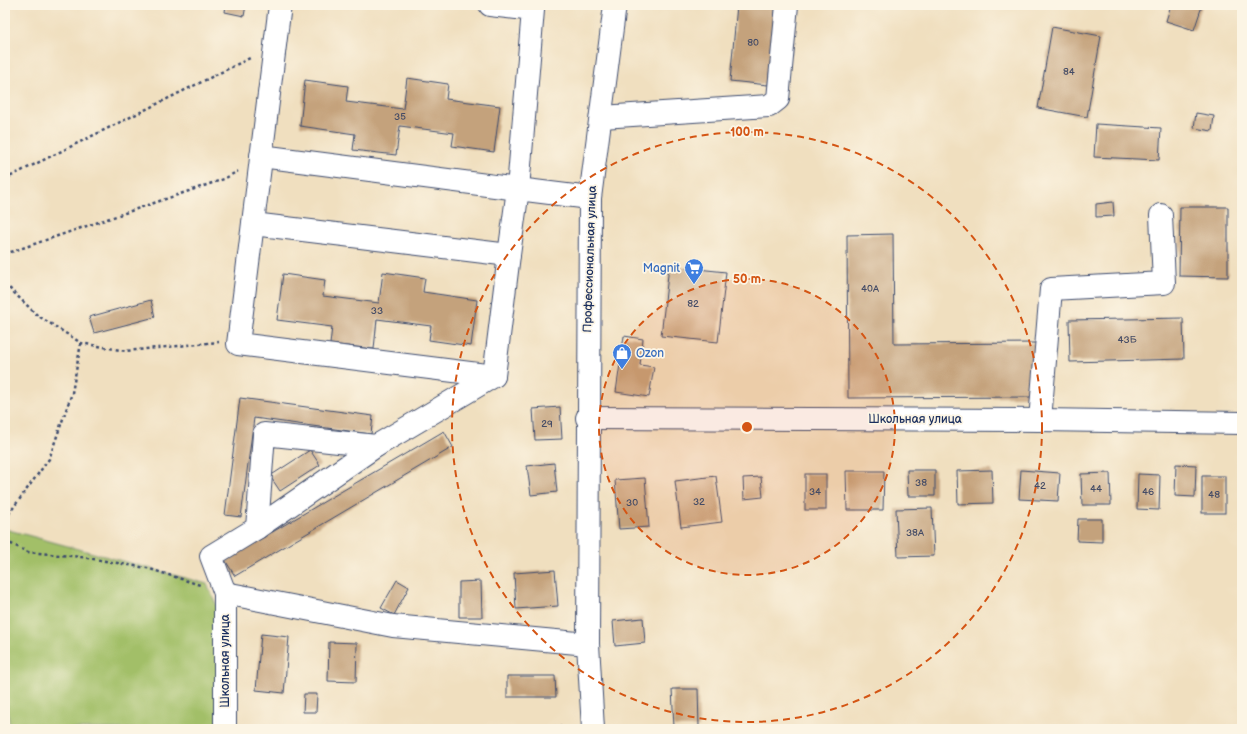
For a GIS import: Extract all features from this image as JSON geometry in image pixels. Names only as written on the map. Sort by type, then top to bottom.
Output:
[{"type":"street","points":[[280,5],[238,344],[494,376]]},
{"type":"street","points":[[490,5],[533,10],[518,189],[494,376]]},
{"type":"street","name":"Профессиональная улица","points":[[588,645],[587,394],[590,198],[602,117],[615,5]]},
{"type":"street","points":[[602,117],[769,106],[778,99],[787,5]]},
{"type":"street","points":[[261,156],[590,198]]},
{"type":"street","points":[[1040,420],[1051,289],[1164,283],[1161,215]]},
{"type":"street","points":[[253,224],[509,255]]},
{"type":"street","points":[[494,376],[376,446],[257,528],[210,556],[225,593],[393,626],[588,645],[593,729]]},
{"type":"street","name":"Школьная улица","points":[[587,418],[1040,420],[1242,423]]},
{"type":"street","points":[[257,528],[264,434],[376,446]]},
{"type":"street","name":"Школьная улица","points":[[225,593],[225,729]]},
{"type":"path","points":[[5,179],[133,115],[239,65],[275,43]]},
{"type":"path","points":[[5,254],[224,179],[261,156]]},
{"type":"path","points":[[5,284],[37,314],[81,343],[126,351],[212,341],[238,344]]},
{"type":"path","points":[[5,519],[49,459],[72,393],[81,343]]},
{"type":"path","points":[[5,541],[28,552],[81,557],[147,568],[225,593]]},
{"type":"green space","points":[[5,529],[207,584],[226,626],[220,729],[10,729],[5,690]]},
{"type":"building","points":[[226,5],[246,5],[244,16],[225,12]]},
{"type":"building","points":[[737,5],[776,5],[768,85],[730,81]]},
{"type":"building","points":[[1171,5],[1202,6],[1194,30],[1166,21]]},
{"type":"building","points":[[1052,27],[1101,36],[1087,117],[1038,108]]},
{"type":"building","points":[[407,78],[448,84],[446,99],[500,106],[494,152],[452,146],[454,133],[400,126],[396,155],[353,150],[355,134],[300,126],[305,80],[348,86],[346,102],[403,109]]},
{"type":"building","points":[[1196,113],[1214,116],[1212,131],[1194,128]]},
{"type":"building","points":[[1096,124],[1161,128],[1159,160],[1094,157]]},
{"type":"building","points":[[1113,202],[1114,216],[1096,217],[1096,204]]},
{"type":"building","points":[[1180,207],[1228,207],[1228,277],[1179,276]]},
{"type":"building","points":[[893,234],[894,344],[1036,343],[1036,397],[848,398],[847,235]]},
{"type":"building","points":[[669,266],[726,272],[718,342],[661,336]]},
{"type":"building","points":[[383,272],[425,278],[423,292],[477,300],[471,346],[429,340],[431,326],[377,319],[374,349],[330,344],[332,327],[277,320],[283,274],[325,280],[323,296],[379,303]]},
{"type":"building","points":[[151,300],[155,317],[94,333],[89,317]]},
{"type":"building","points":[[1183,318],[1184,359],[1070,362],[1069,320]]},
{"type":"building","points":[[624,336],[643,339],[640,365],[654,367],[649,397],[616,392]]},
{"type":"building","points":[[240,398],[373,416],[371,434],[254,418],[241,517],[225,515]]},
{"type":"building","points":[[560,407],[562,439],[535,440],[533,409]]},
{"type":"building","points":[[444,431],[453,447],[235,576],[225,560]]},
{"type":"building","points":[[310,450],[320,465],[280,491],[270,476]]},
{"type":"building","points":[[554,463],[557,492],[531,495],[527,466]]},
{"type":"building","points":[[1176,464],[1196,465],[1195,497],[1175,496]]},
{"type":"building","points":[[907,470],[935,470],[935,496],[908,496]]},
{"type":"building","points":[[992,470],[993,503],[958,504],[957,471]]},
{"type":"building","points":[[1021,470],[1060,473],[1058,501],[1019,499]]},
{"type":"building","points":[[846,471],[884,471],[883,510],[847,510]]},
{"type":"building","points":[[1110,473],[1111,505],[1082,505],[1081,474]]},
{"type":"building","points":[[805,474],[826,474],[826,510],[805,510]]},
{"type":"building","points":[[1138,474],[1160,475],[1159,510],[1137,509]]},
{"type":"building","points":[[716,476],[722,522],[681,527],[675,481]]},
{"type":"building","points":[[1202,476],[1225,476],[1225,513],[1202,513]]},
{"type":"building","points":[[761,477],[763,497],[744,499],[743,478]]},
{"type":"building","points":[[645,478],[649,527],[619,529],[615,480]]},
{"type":"building","points":[[932,508],[934,556],[898,557],[896,509]]},
{"type":"building","points":[[1078,519],[1102,519],[1102,542],[1077,541]]},
{"type":"building","points":[[555,570],[558,606],[516,609],[514,573]]},
{"type":"building","points":[[397,580],[409,587],[394,615],[381,608]]},
{"type":"building","points":[[481,581],[482,617],[459,617],[459,582]]},
{"type":"building","points":[[643,618],[645,643],[615,646],[613,621]]},
{"type":"building","points":[[261,634],[289,637],[284,693],[256,690]]},
{"type":"building","points":[[329,642],[357,643],[356,682],[328,681]]},
{"type":"building","points":[[507,676],[555,676],[556,697],[507,697]]},
{"type":"building","points":[[672,689],[698,689],[699,727],[674,727]]},
{"type":"building","points":[[304,694],[317,694],[316,712],[303,712]]},
{"type":"building","points":[[562,726],[562,729],[536,729],[536,728]]},
{"type":"place","name":"Magnit","points":[[694,285]]},
{"type":"place","name":"Ozon","points":[[622,370]]}]
